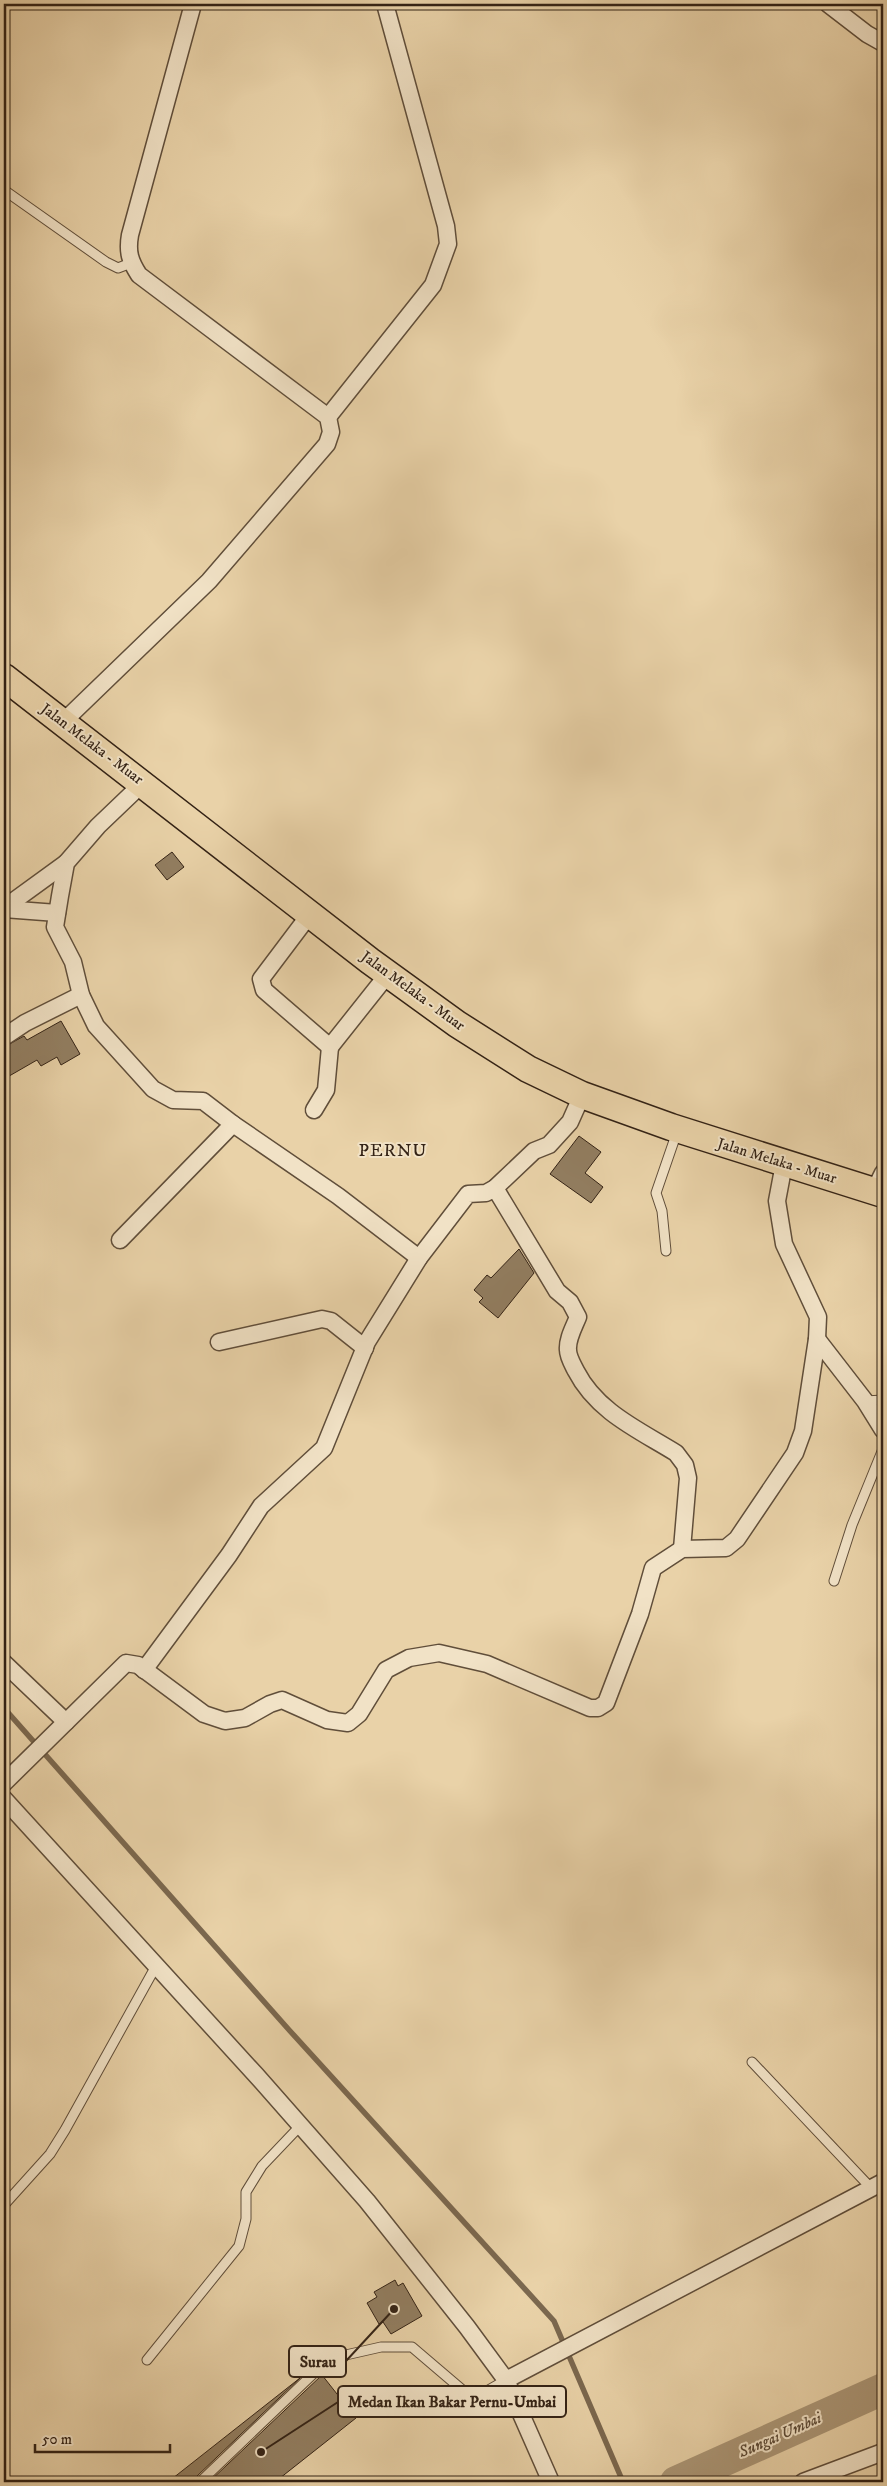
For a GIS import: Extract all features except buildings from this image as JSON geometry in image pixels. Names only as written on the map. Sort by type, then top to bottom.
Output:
[{"type":"main road","name":"Jalan Melaka - Muar","points":[[6,682],[63,722],[143,783],[388,974],[457,1024],[580,1101],[675,1138],[880,1186]]},
{"type":"street","points":[[63,722],[215,573],[327,444],[331,432],[328,417],[139,275],[131,263],[128,249],[130,235],[193,4]]},
{"type":"street","points":[[328,417],[433,285],[448,244],[446,226],[385,4]]},
{"type":"street","points":[[828,4],[867,34],[883,43]]},
{"type":"street","points":[[4,908],[66,864],[98,826],[143,783]]},
{"type":"street","points":[[66,864],[55,927],[73,962],[81,995],[96,1026],[153,1089],[173,1100],[203,1101],[232,1124],[338,1196],[420,1258]]},
{"type":"street","points":[[4,908],[57,913]]},
{"type":"street","points":[[310,914],[260,978],[264,990],[330,1047]]},
{"type":"street","points":[[314,1110],[326,1090],[330,1047],[388,974]]},
{"type":"street","points":[[4,1037],[25,1023],[81,995]]},
{"type":"street","points":[[144,1670],[229,1555],[261,1506],[324,1448],[365,1348],[420,1258],[468,1194],[486,1193],[495,1188],[534,1151],[549,1145],[570,1122],[580,1101]]},
{"type":"street","points":[[120,1240],[232,1124]]},
{"type":"street","points":[[4,1784],[21,1765],[126,1663],[138,1665],[204,1714],[225,1721],[245,1718],[270,1704],[282,1700],[327,1720],[348,1723],[359,1714],[386,1670],[410,1658],[438,1654],[487,1664],[590,1708],[598,1708],[606,1703],[640,1614],[653,1568],[682,1549],[726,1548],[738,1539],[795,1453],[803,1431],[817,1339],[818,1317],[784,1244],[777,1201],[784,1164]]},
{"type":"street","points":[[495,1188],[557,1291],[570,1302],[578,1317],[570,1337],[568,1350],[587,1391],[600,1406],[676,1453],[684,1465],[688,1478],[682,1549]]},
{"type":"street","points":[[219,1342],[322,1319],[331,1321],[365,1348]]},
{"type":"street","points":[[817,1339],[865,1401],[883,1430]]},
{"type":"street","points":[[4,1662],[66,1722]]},
{"type":"street","points":[[4,1799],[367,2201],[506,2380],[550,2482]]},
{"type":"street","points":[[506,2380],[877,2185]]},
{"type":"street","points":[[803,2482],[883,2452]]},
{"type":"lane","points":[[4,190],[106,262],[118,268],[131,263]]},
{"type":"lane","points":[[666,1251],[662,1211],[656,1193],[675,1138]]},
{"type":"lane","points":[[865,1401],[883,1400]]},
{"type":"lane","points":[[834,1581],[852,1525],[883,1449]]},
{"type":"lane","points":[[4,2205],[50,2154],[156,1966]]},
{"type":"lane","points":[[752,2062],[877,2185]]},
{"type":"lane","points":[[147,2360],[239,2246],[246,2218],[246,2192],[262,2166],[300,2125]]},
{"type":"lane","points":[[200,2482],[313,2374],[337,2357],[381,2347],[412,2348],[473,2399],[506,2380]]},
{"type":"waterway","points":[[4,1708],[290,2031],[554,2321],[623,2482]]},
{"type":"waterway","name":"Sungai Umbai","points":[[676,2482],[883,2389]]},
{"type":"place","name":"Surau","points":[[394,2309]]},
{"type":"place","name":"Medan Ikan Bakar Pernu-Umbai","points":[[261,2452]]},
{"type":"district","name":"PERNU","points":[[393,1151]]}]
